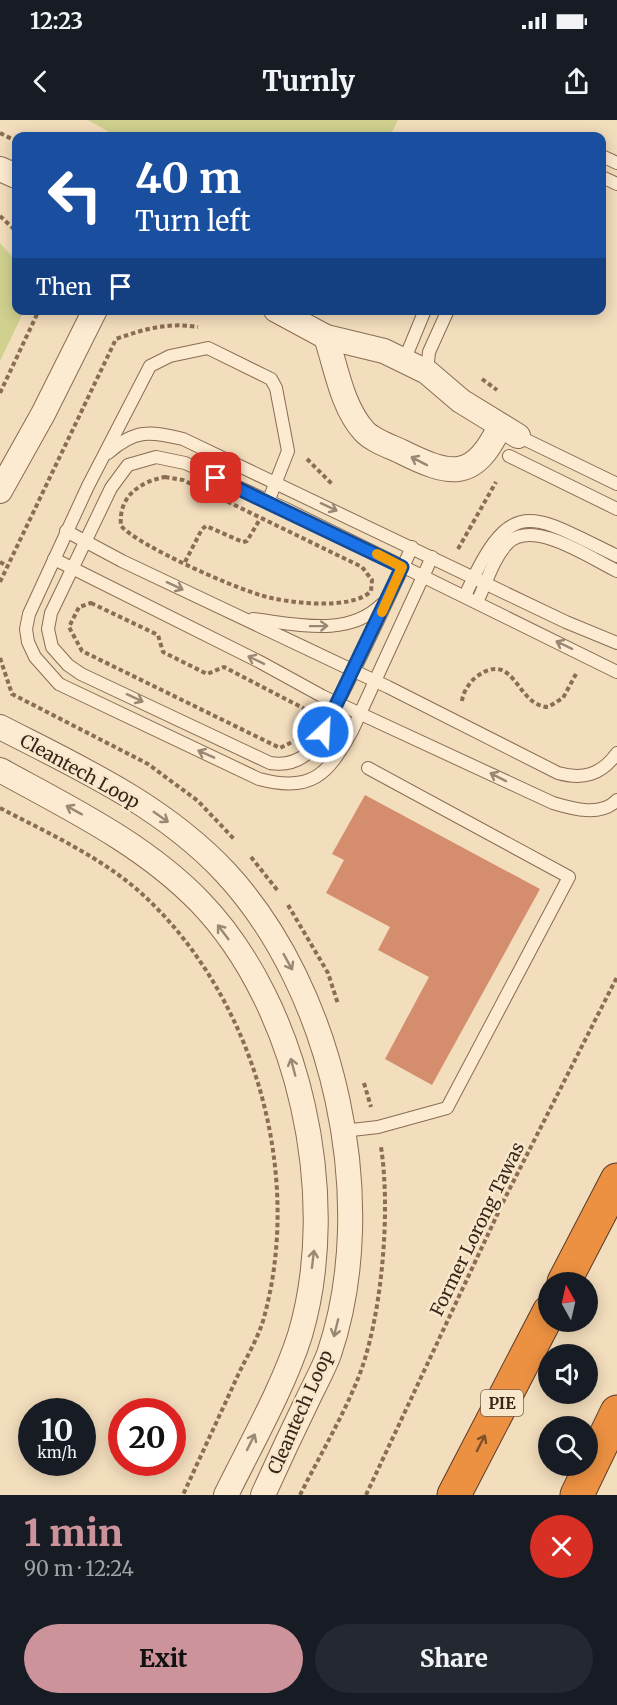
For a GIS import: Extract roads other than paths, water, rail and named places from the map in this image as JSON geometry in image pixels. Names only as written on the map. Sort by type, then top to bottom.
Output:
[{"type":"highway","points":[[569,1272],[617,1180]]},
{"type":"highway","name":"PIE","points":[[454,1495],[539,1332]]},
{"type":"highway","points":[[578,1495],[617,1412]]},
{"type":"highway","points":[[578,1495],[617,1439]]},
{"type":"street","points":[[0,491],[43,414],[92,315]]},
{"type":"street","points":[[285,315],[326,337],[384,351],[428,372],[504,442],[474,463],[456,471],[430,466],[365,434],[351,414],[326,337]]},
{"type":"street","name":"Cleantech Loop","points":[[0,727],[122,790],[178,829],[224,872],[265,920],[300,984],[322,1043],[343,1131],[349,1195],[348,1250],[338,1322],[328,1355],[263,1495]]},
{"type":"street","name":"Cleantech Loop","points":[[0,770],[101,825],[153,862],[200,902],[234,946],[266,999],[289,1051],[307,1116],[315,1193],[316,1238],[310,1284],[300,1335],[226,1495]]},
{"type":"lane","points":[[404,361],[423,315]]},
{"type":"lane","points":[[428,372],[429,352],[446,315]]},
{"type":"lane","points":[[268,502],[288,451],[276,388],[271,379],[208,348],[170,356],[150,366],[66,531],[29,614],[26,629],[34,657],[48,673],[68,688],[154,731],[259,779],[274,783],[298,783],[318,778],[339,754],[361,715],[432,557]]},
{"type":"lane","points":[[103,458],[117,445],[137,433],[155,432],[183,439],[617,643]]},
{"type":"lane","points":[[504,442],[617,484]]},
{"type":"lane","points":[[504,442],[617,509]]},
{"type":"lane","points":[[412,547],[402,567],[391,595],[309,754],[298,760],[279,765],[270,763],[81,674],[68,666],[52,647],[48,629],[51,613],[111,488],[128,465],[156,458],[185,463],[268,502],[402,567],[423,577],[465,596],[617,672]]},
{"type":"lane","points":[[465,596],[497,537],[518,522],[530,520],[555,525],[617,556]]},
{"type":"lane","points":[[66,531],[122,561],[376,681],[558,773],[575,778],[591,776],[609,764],[617,753]]},
{"type":"lane","points":[[477,602],[506,545],[524,533],[539,534],[617,571]]},
{"type":"lane","points":[[54,559],[260,662],[336,703],[553,803],[585,810],[611,806],[617,800]]},
{"type":"lane","points":[[240,617],[290,625],[332,625],[350,622],[372,613],[391,595]]},
{"type":"lane","points":[[343,1131],[378,1127],[447,1108],[569,877],[368,768]]}]
